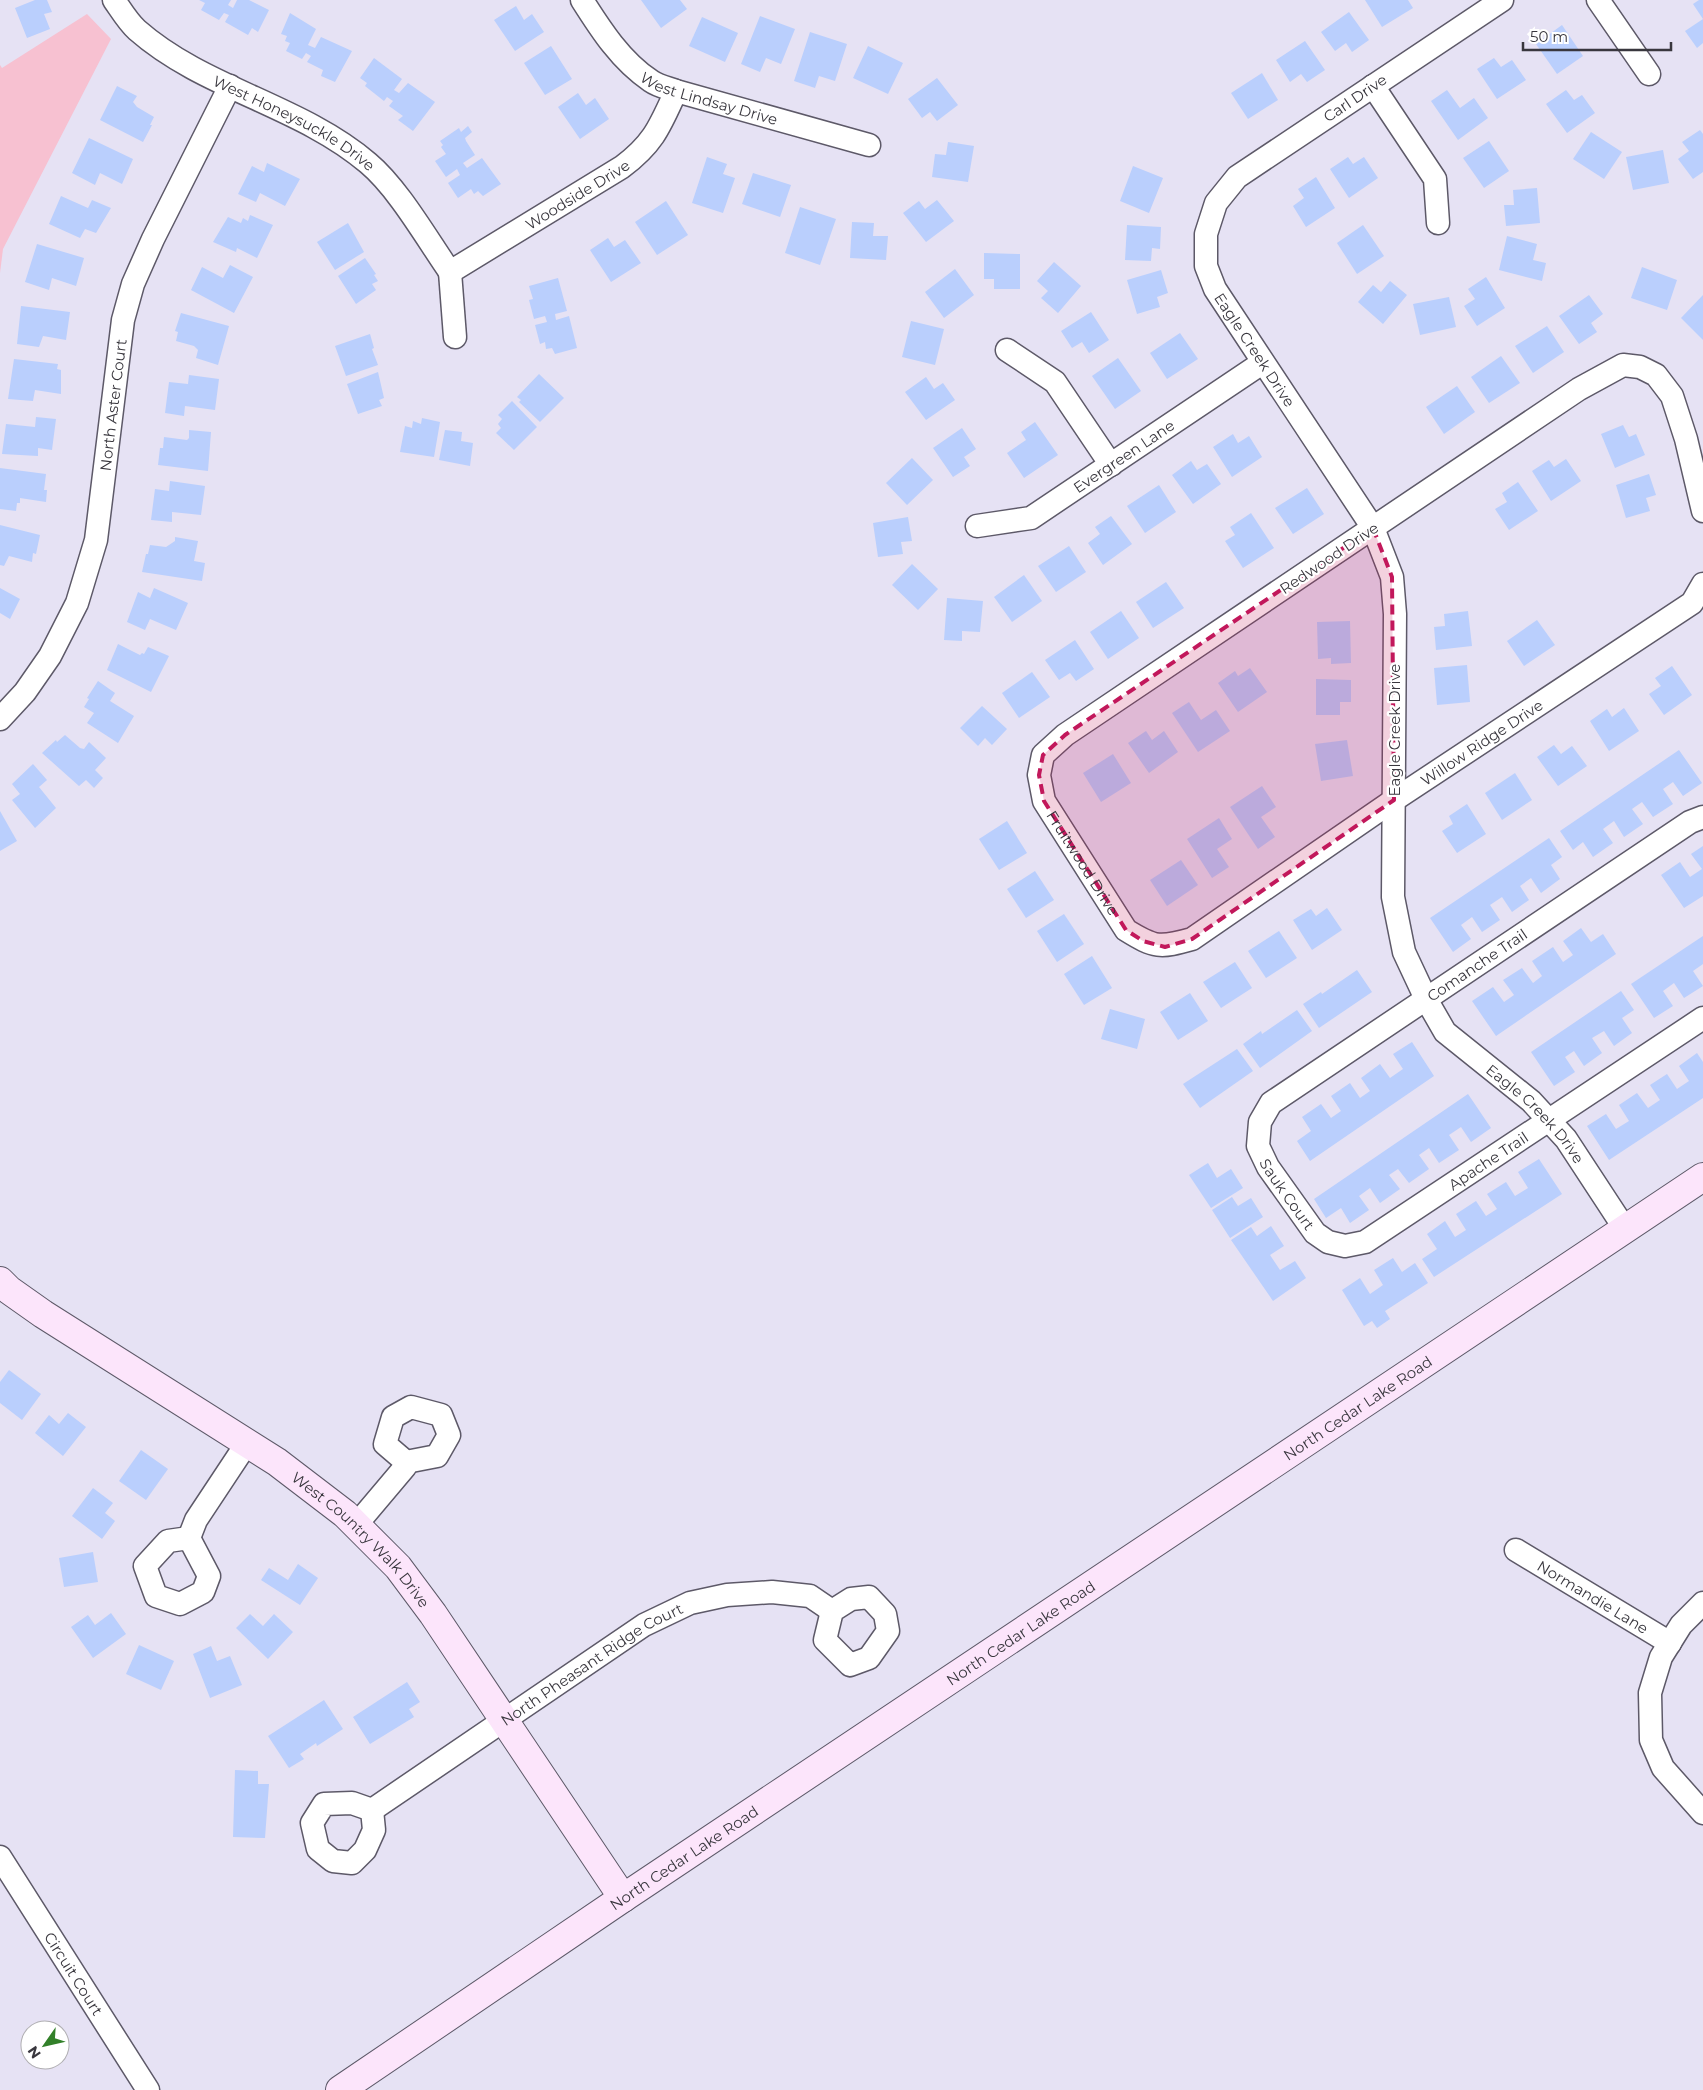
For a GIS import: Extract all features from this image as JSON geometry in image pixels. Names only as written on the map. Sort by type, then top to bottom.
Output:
[{"type":"main road","name":"North Cedar Lake Road","points":[[340,2090],[622,1898],[1703,1176]]},
{"type":"main road","name":"West Country Walk Drive","points":[[0,1281],[9,1290],[43,1314],[277,1462],[356,1524],[398,1567],[433,1614],[622,1898]]},
{"type":"street","name":"West Honeysuckle Drive","points":[[114,0],[136,29],[176,58],[328,134],[368,163],[390,186],[450,272]]},
{"type":"street","name":"West Lindsay Drive","points":[[582,0],[601,30],[623,58],[652,82],[676,91],[869,146]]},
{"type":"street","name":"Carl Drive","points":[[1216,203],[1237,176],[1502,0]]},
{"type":"street","points":[[1598,0],[1648,74]]},
{"type":"street","name":"North Aster Court","points":[[0,719],[25,692],[50,656],[77,603],[96,540],[123,320],[133,284],[153,239],[230,86]]},
{"type":"street","points":[[1372,86],[1435,179],[1438,223]]},
{"type":"street","name":"Woodside Drive","points":[[450,272],[622,167],[641,153],[658,132],[676,91]]},
{"type":"street","name":"Eagle Creek Drive","points":[[1216,203],[1206,234],[1206,266],[1215,289],[1262,363],[1373,528],[1392,577],[1395,614],[1393,897],[1404,952],[1426,998],[1446,1032],[1531,1101],[1549,1120],[1566,1139],[1625,1229]]},
{"type":"street","points":[[450,272],[455,337]]},
{"type":"street","points":[[1007,350],[1055,382],[1111,465]]},
{"type":"street","name":"Evergreen Lane","points":[[977,526],[1031,518],[1262,363]]},
{"type":"street","name":"Redwood Drive","points":[[1039,775],[1043,755],[1065,735],[1579,388],[1624,365],[1640,367],[1656,375],[1672,396],[1686,439],[1703,511]]},
{"type":"street","name":"Willow Ridge Drive","points":[[1143,941],[1165,947],[1192,940],[1394,800],[1692,603],[1703,584]]},
{"type":"street","name":"Fruitwood Drive","points":[[1039,775],[1044,801],[1126,930],[1143,941]]},
{"type":"street","name":"Comanche Trail","points":[[1260,1122],[1271,1102],[1690,822],[1703,817]]},
{"type":"street","name":"Apache Trail","points":[[1345,1246],[1366,1242],[1703,1018]]},
{"type":"street","name":"Sauk Court","points":[[1260,1122],[1258,1146],[1268,1168],[1315,1233],[1328,1242],[1345,1246]]},
{"type":"street","points":[[189,1538],[196,1520],[247,1443]]},
{"type":"street","points":[[356,1524],[405,1467],[406,1462]]},
{"type":"street","name":"Normandie Lane","points":[[1516,1550],[1670,1643]]},
{"type":"street","name":"North Pheasant Ridge Court","points":[[372,1810],[503,1718],[644,1625],[690,1603],[728,1595],[772,1592],[810,1596],[832,1611]]},
{"type":"street","points":[[1703,1603],[1681,1625],[1661,1657],[1650,1693],[1651,1740],[1663,1768],[1703,1813]]},
{"type":"street","name":"Circuit Court","points":[[0,1857],[148,2090]]},
{"type":"highlighted area","points":[[1373,528],[1392,577],[1394,800],[1192,939],[1165,947],[1143,941],[1126,930],[1044,801],[1039,775],[1043,755],[1065,735]]},
{"type":"shaded area","points":[[87,14],[111,39],[3,249],[0,273],[0,65],[2,68]]},
{"type":"building","points":[[35,0],[47,0],[52,12],[44,14],[50,29],[27,38],[15,8]]},
{"type":"building","points":[[199,0],[231,0],[228,5],[233,8],[237,0],[249,0],[269,10],[258,32],[252,28],[248,35],[225,22],[229,15],[224,13],[219,20],[201,10],[205,3]]},
{"type":"building","points":[[641,0],[680,0],[687,9],[661,28]]},
{"type":"building","points":[[1365,0],[1408,0],[1413,8],[1382,27]]},
{"type":"building","points":[[1703,0],[1703,19],[1693,4]]},
{"type":"building","points":[[516,6],[524,20],[532,14],[544,32],[515,51],[494,20]]},
{"type":"building","points":[[1349,12],[1369,40],[1352,52],[1346,43],[1335,51],[1321,32]]},
{"type":"building","points":[[290,13],[316,29],[308,45],[315,48],[321,37],[352,51],[335,82],[321,76],[323,70],[307,62],[311,56],[306,53],[302,59],[286,51],[290,43],[285,41],[287,36],[281,34]]},
{"type":"building","points":[[760,16],[795,29],[781,64],[766,58],[760,72],[741,64]]},
{"type":"building","points":[[702,17],[738,33],[725,62],[689,46]]},
{"type":"building","points":[[1703,19],[1703,43],[1697,48],[1685,31]]},
{"type":"building","points":[[1562,25],[1583,56],[1557,74],[1536,44]]},
{"type":"building","points":[[810,32],[847,44],[835,81],[819,76],[815,88],[794,81]]},
{"type":"building","points":[[1305,41],[1325,70],[1307,82],[1301,74],[1290,82],[1276,60]]},
{"type":"building","points":[[551,46],[572,79],[545,95],[524,63]]},
{"type":"building","points":[[868,46],[903,63],[888,94],[853,78]]},
{"type":"building","points":[[374,58],[402,79],[394,90],[399,93],[408,83],[435,102],[413,131],[398,120],[403,116],[389,106],[393,101],[387,97],[384,101],[365,86],[367,83],[360,78]]},
{"type":"building","points":[[1494,58],[1501,67],[1512,60],[1526,80],[1497,99],[1477,69]]},
{"type":"building","points":[[1262,73],[1278,100],[1248,119],[1231,93]]},
{"type":"building","points":[[937,78],[958,105],[937,121],[930,112],[922,118],[908,99]]},
{"type":"building","points":[[117,86],[137,96],[133,102],[137,107],[154,117],[143,142],[100,120]]},
{"type":"building","points":[[1447,90],[1460,108],[1474,98],[1488,118],[1458,140],[1431,101]]},
{"type":"building","points":[[1566,90],[1574,100],[1582,95],[1595,113],[1567,133],[1546,104]]},
{"type":"building","points":[[578,93],[586,105],[595,98],[609,119],[580,139],[558,107]]},
{"type":"building","points":[[468,126],[472,132],[465,138],[475,155],[463,163],[467,168],[482,158],[501,184],[483,196],[478,191],[474,194],[471,189],[458,198],[448,183],[460,175],[457,169],[446,177],[435,161],[446,154],[441,147],[443,145],[440,141],[459,128],[461,132]]},
{"type":"building","points":[[1700,130],[1703,134],[1703,172],[1693,179],[1678,159],[1689,151],[1682,142]]},
{"type":"building","points":[[1591,132],[1622,152],[1604,179],[1573,159]]},
{"type":"building","points":[[89,138],[133,159],[122,184],[100,173],[95,185],[72,173]]},
{"type":"building","points":[[1489,141],[1509,171],[1484,188],[1463,158]]},
{"type":"building","points":[[948,142],[974,146],[968,182],[932,177],[935,154],[946,155]]},
{"type":"building","points":[[1663,150],[1669,183],[1633,190],[1626,157]]},
{"type":"building","points":[[707,157],[727,164],[723,174],[735,178],[723,213],[692,203]]},
{"type":"building","points":[[1348,157],[1353,164],[1364,157],[1378,178],[1349,198],[1330,169]]},
{"type":"building","points":[[267,163],[300,179],[285,206],[260,193],[256,202],[238,194],[252,166],[264,172]]},
{"type":"building","points":[[1133,166],[1163,178],[1149,213],[1120,201]]},
{"type":"building","points":[[753,173],[791,185],[780,217],[742,204]]},
{"type":"building","points":[[1316,177],[1335,208],[1306,227],[1293,206],[1304,198],[1298,189]]},
{"type":"building","points":[[1537,188],[1540,223],[1506,226],[1504,205],[1514,205],[1513,190]]},
{"type":"building","points":[[61,196],[88,208],[92,200],[111,208],[96,233],[85,229],[80,238],[49,224]]},
{"type":"building","points":[[937,200],[954,221],[926,242],[903,213],[919,201],[925,209]]},
{"type":"building","points":[[666,201],[688,235],[657,255],[635,222]]},
{"type":"building","points":[[800,207],[836,219],[820,265],[785,253]]},
{"type":"building","points":[[250,215],[273,225],[257,258],[237,248],[236,252],[213,242],[228,217],[241,223],[243,218],[248,221]]},
{"type":"building","points":[[852,222],[874,223],[873,236],[888,236],[886,260],[850,258]]},
{"type":"building","points":[[348,223],[364,252],[335,270],[317,242]]},
{"type":"building","points":[[1127,225],[1161,227],[1160,249],[1152,248],[1151,261],[1125,260]]},
{"type":"building","points":[[1363,225],[1384,256],[1357,274],[1337,243]]},
{"type":"building","points":[[1507,236],[1537,244],[1533,260],[1546,263],[1542,281],[1499,270]]},
{"type":"building","points":[[608,238],[614,247],[625,240],[641,263],[611,282],[590,250]]},
{"type":"building","points":[[37,244],[84,258],[76,286],[52,278],[49,290],[25,282]]},
{"type":"building","points":[[984,253],[1020,254],[1020,289],[994,289],[994,279],[984,279]]},
{"type":"building","points":[[365,258],[376,274],[374,275],[378,281],[372,284],[376,290],[356,304],[338,276]]},
{"type":"building","points":[[1054,262],[1081,286],[1058,313],[1041,298],[1048,291],[1037,281]]},
{"type":"building","points":[[230,265],[253,277],[234,313],[191,290],[202,267],[223,278]]},
{"type":"building","points":[[1642,267],[1677,280],[1667,310],[1631,298]]},
{"type":"building","points":[[955,269],[974,295],[944,318],[925,292]]},
{"type":"building","points":[[1161,270],[1168,293],[1157,297],[1160,307],[1137,314],[1127,280]]},
{"type":"building","points":[[1486,277],[1505,308],[1477,326],[1464,306],[1475,299],[1468,289]]},
{"type":"building","points":[[558,278],[567,311],[555,314],[556,320],[569,316],[577,348],[555,354],[552,348],[546,349],[545,342],[540,344],[535,325],[547,322],[545,316],[534,319],[529,300],[533,299],[529,286]]},
{"type":"building","points":[[1390,281],[1407,295],[1383,324],[1358,302],[1373,285],[1381,292]]},
{"type":"building","points":[[1589,295],[1603,314],[1591,323],[1597,332],[1579,344],[1559,316]]},
{"type":"building","points":[[1703,295],[1703,340],[1681,318]]},
{"type":"building","points":[[1449,297],[1456,327],[1420,335],[1413,304]]},
{"type":"building","points":[[21,306],[70,312],[66,340],[43,336],[39,347],[17,344]]},
{"type":"building","points":[[1091,312],[1109,340],[1089,353],[1082,342],[1072,348],[1061,331]]},
{"type":"building","points":[[181,313],[229,326],[218,365],[196,358],[198,350],[194,346],[176,341],[178,332],[175,331]]},
{"type":"building","points":[[911,321],[944,329],[935,365],[902,357]]},
{"type":"building","points":[[1547,326],[1564,352],[1533,373],[1515,346]]},
{"type":"building","points":[[1180,333],[1198,359],[1167,379],[1150,353]]},
{"type":"building","points":[[370,334],[374,348],[372,349],[378,365],[346,376],[335,346]]},
{"type":"building","points":[[1501,356],[1520,383],[1489,403],[1471,377]]},
{"type":"building","points":[[1118,358],[1141,391],[1115,409],[1092,376]]},
{"type":"building","points":[[14,359],[58,364],[57,369],[61,370],[61,394],[35,390],[33,401],[8,399]]},
{"type":"building","points":[[378,372],[384,398],[379,400],[382,406],[358,414],[347,384]]},
{"type":"building","points":[[539,374],[564,398],[540,422],[519,402],[521,400],[517,397]]},
{"type":"building","points":[[189,375],[219,379],[215,410],[185,406],[184,416],[165,413],[169,382],[188,384]]},
{"type":"building","points":[[926,377],[934,389],[943,383],[955,400],[926,420],[905,392]]},
{"type":"building","points":[[1457,386],[1475,412],[1444,434],[1426,407]]},
{"type":"building","points":[[512,401],[537,427],[514,450],[496,433],[501,428],[498,424],[502,419],[498,415]]},
{"type":"building","points":[[36,417],[56,419],[52,450],[38,448],[38,456],[2,454],[6,424],[35,427]]},
{"type":"building","points":[[422,418],[440,422],[434,457],[400,452],[405,426],[412,428],[413,421],[421,424]]},
{"type":"building","points":[[1035,422],[1058,455],[1024,478],[1007,453],[1026,440],[1021,432]]},
{"type":"building","points":[[1623,425],[1629,437],[1636,434],[1645,455],[1615,468],[1601,434]]},
{"type":"building","points":[[962,428],[976,449],[964,457],[970,466],[953,477],[933,448]]},
{"type":"building","points":[[189,430],[211,432],[208,471],[158,465],[160,448],[163,448],[164,437],[187,440],[189,438]]},
{"type":"building","points":[[445,430],[462,432],[461,441],[473,443],[470,466],[439,460]]},
{"type":"building","points":[[1233,434],[1238,443],[1249,436],[1262,457],[1232,477],[1213,447]]},
{"type":"building","points":[[912,458],[933,480],[907,505],[886,483]]},
{"type":"building","points":[[1566,459],[1581,481],[1551,501],[1532,471],[1549,460],[1554,467]]},
{"type":"building","points":[[1191,461],[1197,470],[1207,464],[1221,484],[1193,504],[1172,475]]},
{"type":"building","points":[[0,468],[46,474],[44,490],[47,490],[46,502],[20,498],[16,511],[0,509]]},
{"type":"building","points":[[1649,474],[1656,495],[1646,498],[1650,511],[1626,518],[1616,485]]},
{"type":"building","points":[[170,481],[205,486],[201,515],[172,512],[172,522],[151,520],[155,489],[169,491]]},
{"type":"building","points":[[1518,482],[1538,511],[1509,530],[1495,509],[1507,502],[1502,493]]},
{"type":"building","points":[[1159,485],[1176,512],[1145,533],[1127,506]]},
{"type":"building","points":[[1307,488],[1324,514],[1293,534],[1275,508]]},
{"type":"building","points":[[1251,513],[1274,548],[1243,568],[1225,541],[1235,535],[1230,527]]},
{"type":"building","points":[[1111,516],[1132,544],[1103,565],[1088,543],[1100,534],[1095,527]]},
{"type":"building","points":[[908,517],[912,541],[901,542],[903,554],[878,557],[873,523]]},
{"type":"building","points":[[0,525],[40,535],[36,554],[33,553],[32,562],[9,556],[4,566],[0,565]]},
{"type":"building","points":[[175,537],[198,541],[194,561],[205,563],[202,581],[142,572],[150,545],[166,547],[175,541]]},
{"type":"building","points":[[1069,546],[1086,572],[1056,592],[1038,566]]},
{"type":"building","points":[[912,564],[938,589],[918,610],[892,585]]},
{"type":"building","points":[[1024,575],[1042,601],[1012,622],[994,597]]},
{"type":"building","points":[[1166,582],[1184,608],[1153,628],[1136,602]]},
{"type":"building","points":[[0,588],[20,599],[10,619],[0,613]]},
{"type":"building","points":[[154,588],[188,603],[176,630],[150,619],[145,630],[127,622],[138,592],[150,598]]},
{"type":"building","points":[[947,598],[983,601],[980,632],[962,631],[962,641],[944,640]]},
{"type":"building","points":[[1121,611],[1139,638],[1108,659],[1090,632]]},
{"type":"building","points":[[1468,611],[1472,646],[1436,650],[1434,627],[1445,626],[1444,614]]},
{"type":"building","points":[[1537,620],[1555,645],[1524,666],[1507,641]]},
{"type":"building","points":[[1350,621],[1351,663],[1331,664],[1331,658],[1318,659],[1317,622]]},
{"type":"building","points":[[1075,640],[1094,669],[1076,681],[1070,673],[1059,680],[1045,660]]},
{"type":"building","points":[[118,644],[140,655],[144,654],[148,647],[169,656],[151,692],[107,670]]},
{"type":"building","points":[[1467,665],[1470,702],[1437,705],[1434,668]]},
{"type":"building","points":[[1672,666],[1692,695],[1664,715],[1649,694],[1661,686],[1655,678]]},
{"type":"building","points":[[1250,668],[1267,692],[1238,712],[1218,683],[1235,671],[1238,676]]},
{"type":"building","points":[[1032,672],[1050,697],[1019,718],[1002,693]]},
{"type":"building","points":[[1316,679],[1351,680],[1351,702],[1340,702],[1340,715],[1316,715]]},
{"type":"building","points":[[98,681],[115,693],[110,701],[134,716],[118,743],[87,723],[94,713],[84,707],[89,699],[87,698]]},
{"type":"building","points":[[1189,702],[1201,720],[1216,710],[1230,731],[1198,752],[1172,713]]},
{"type":"building","points":[[982,706],[1007,729],[992,745],[985,738],[978,746],[960,728]]},
{"type":"building","points":[[1624,708],[1639,731],[1609,751],[1590,721],[1607,709],[1612,717]]},
{"type":"building","points":[[1146,731],[1152,740],[1164,731],[1178,752],[1149,773],[1128,743]]},
{"type":"building","points":[[65,735],[80,748],[84,749],[89,742],[106,758],[95,770],[103,778],[94,788],[86,780],[79,786],[42,753],[56,740],[57,742]]},
{"type":"building","points":[[1347,740],[1353,776],[1321,781],[1315,744]]},
{"type":"building","points":[[1554,745],[1561,754],[1572,746],[1587,766],[1558,786],[1537,757]]},
{"type":"building","points":[[1679,750],[1702,783],[1683,796],[1673,782],[1663,789],[1673,804],[1653,817],[1642,802],[1632,809],[1643,824],[1624,837],[1614,821],[1603,829],[1613,843],[1593,857],[1583,842],[1573,850],[1560,831]]},
{"type":"building","points":[[1113,754],[1131,783],[1101,802],[1083,773]]},
{"type":"building","points":[[33,764],[47,780],[39,787],[56,808],[35,828],[12,800],[20,794],[12,784]]},
{"type":"building","points":[[1515,773],[1532,800],[1502,820],[1485,793]]},
{"type":"building","points":[[1262,786],[1276,807],[1261,817],[1275,837],[1258,849],[1230,807]]},
{"type":"building","points":[[1467,804],[1486,834],[1457,853],[1442,831],[1453,824],[1449,816]]},
{"type":"building","points":[[0,811],[17,841],[0,851]]},
{"type":"building","points":[[1219,818],[1232,839],[1217,849],[1229,867],[1212,878],[1187,839]]},
{"type":"building","points":[[1007,821],[1027,853],[999,870],[979,839]]},
{"type":"building","points":[[1549,838],[1562,857],[1551,865],[1560,879],[1541,893],[1531,878],[1520,886],[1529,900],[1512,912],[1502,897],[1490,905],[1500,920],[1482,932],[1472,917],[1461,925],[1471,939],[1453,952],[1430,918]]},
{"type":"building","points":[[1703,846],[1703,896],[1684,908],[1661,875],[1680,862],[1690,877],[1702,869],[1691,854]]},
{"type":"building","points":[[1181,860],[1198,885],[1167,906],[1150,880]]},
{"type":"building","points":[[1035,871],[1054,900],[1026,918],[1007,889]]},
{"type":"building","points":[[1327,908],[1342,930],[1312,950],[1293,920],[1311,909],[1316,916]]},
{"type":"building","points":[[1064,914],[1084,944],[1057,962],[1037,931]]},
{"type":"building","points":[[1581,928],[1591,942],[1603,934],[1616,954],[1496,1036],[1472,1001],[1493,987],[1504,1002],[1514,995],[1503,980],[1522,968],[1533,983],[1542,976],[1532,961],[1553,947],[1563,962],[1573,955],[1563,941]]},
{"type":"building","points":[[1279,931],[1297,958],[1266,978],[1248,951]]},
{"type":"building","points":[[1703,936],[1703,964],[1693,971],[1703,986],[1684,998],[1674,983],[1663,991],[1673,1006],[1654,1018],[1631,984]]},
{"type":"building","points":[[1092,956],[1112,988],[1084,1005],[1064,974]]},
{"type":"building","points":[[1235,962],[1252,988],[1221,1008],[1203,982]]},
{"type":"building","points":[[1357,970],[1372,992],[1319,1028],[1303,1004],[1321,992],[1322,994]]},
{"type":"building","points":[[1621,991],[1634,1010],[1622,1018],[1632,1033],[1614,1046],[1604,1031],[1592,1038],[1602,1053],[1584,1066],[1574,1051],[1565,1057],[1575,1072],[1554,1086],[1531,1052]]},
{"type":"building","points":[[1190,993],[1208,1021],[1178,1040],[1160,1012]]},
{"type":"building","points":[[1110,1009],[1145,1019],[1137,1049],[1101,1039]]},
{"type":"building","points":[[1297,1010],[1312,1031],[1260,1068],[1243,1044],[1261,1031],[1262,1034]]},
{"type":"building","points":[[1412,1042],[1434,1076],[1310,1161],[1297,1141],[1311,1131],[1302,1117],[1321,1104],[1331,1118],[1341,1111],[1331,1096],[1350,1083],[1360,1098],[1370,1091],[1361,1078],[1380,1064],[1390,1078],[1403,1069],[1393,1054]]},
{"type":"building","points":[[1237,1049],[1253,1071],[1200,1108],[1183,1084]]},
{"type":"building","points":[[1697,1053],[1703,1062],[1703,1098],[1609,1160],[1587,1126],[1606,1114],[1616,1129],[1629,1121],[1619,1105],[1637,1093],[1648,1108],[1660,1100],[1650,1085],[1667,1074],[1677,1089],[1689,1081],[1679,1066]]},
{"type":"building","points":[[1468,1094],[1491,1128],[1471,1142],[1461,1127],[1449,1135],[1459,1150],[1439,1163],[1429,1148],[1419,1155],[1429,1169],[1409,1183],[1398,1169],[1389,1175],[1400,1189],[1380,1203],[1370,1188],[1359,1196],[1369,1210],[1350,1223],[1341,1208],[1326,1218],[1314,1199]]},
{"type":"building","points":[[1539,1159],[1562,1194],[1434,1277],[1422,1259],[1437,1249],[1427,1234],[1445,1221],[1455,1237],[1466,1230],[1456,1214],[1476,1201],[1486,1216],[1497,1209],[1487,1194],[1506,1182],[1515,1196],[1528,1188],[1518,1172]]},
{"type":"building","points":[[1208,1163],[1217,1178],[1231,1169],[1243,1188],[1211,1208],[1189,1175]]},
{"type":"building","points":[[1232,1197],[1238,1206],[1251,1198],[1263,1217],[1230,1238],[1212,1210]]},
{"type":"building","points":[[1271,1226],[1284,1246],[1270,1255],[1280,1270],[1295,1261],[1306,1278],[1273,1301],[1231,1240],[1251,1227],[1257,1236]]},
{"type":"building","points":[[1393,1258],[1402,1272],[1415,1263],[1428,1283],[1385,1311],[1390,1319],[1377,1328],[1372,1321],[1364,1326],[1342,1290],[1360,1278],[1370,1294],[1383,1285],[1374,1270]]},
{"type":"building","points":[[9,1370],[41,1394],[22,1420],[0,1403],[0,1382]]},
{"type":"building","points":[[68,1413],[86,1427],[63,1456],[35,1433],[49,1415],[59,1424]]},
{"type":"building","points":[[141,1450],[168,1469],[146,1500],[119,1481]]},
{"type":"building","points":[[93,1488],[113,1503],[105,1513],[115,1521],[102,1539],[72,1516]]},
{"type":"building","points":[[93,1552],[98,1582],[64,1587],[59,1558]]},
{"type":"building","points":[[298,1564],[318,1578],[300,1605],[261,1580],[269,1568],[288,1580]]},
{"type":"building","points":[[111,1613],[126,1634],[93,1658],[71,1627],[88,1615],[95,1625]]},
{"type":"building","points":[[250,1614],[263,1626],[274,1614],[293,1632],[268,1659],[236,1628]]},
{"type":"building","points":[[139,1645],[174,1661],[161,1690],[126,1674]]},
{"type":"building","points":[[211,1646],[217,1661],[230,1656],[242,1685],[210,1698],[193,1654]]},
{"type":"building","points":[[407,1682],[420,1702],[409,1709],[414,1717],[370,1744],[353,1717]]},
{"type":"building","points":[[324,1700],[343,1729],[317,1746],[316,1743],[300,1754],[304,1759],[289,1768],[268,1736]]},
{"type":"building","points":[[235,1770],[258,1771],[258,1784],[269,1784],[265,1838],[233,1837]]}]
